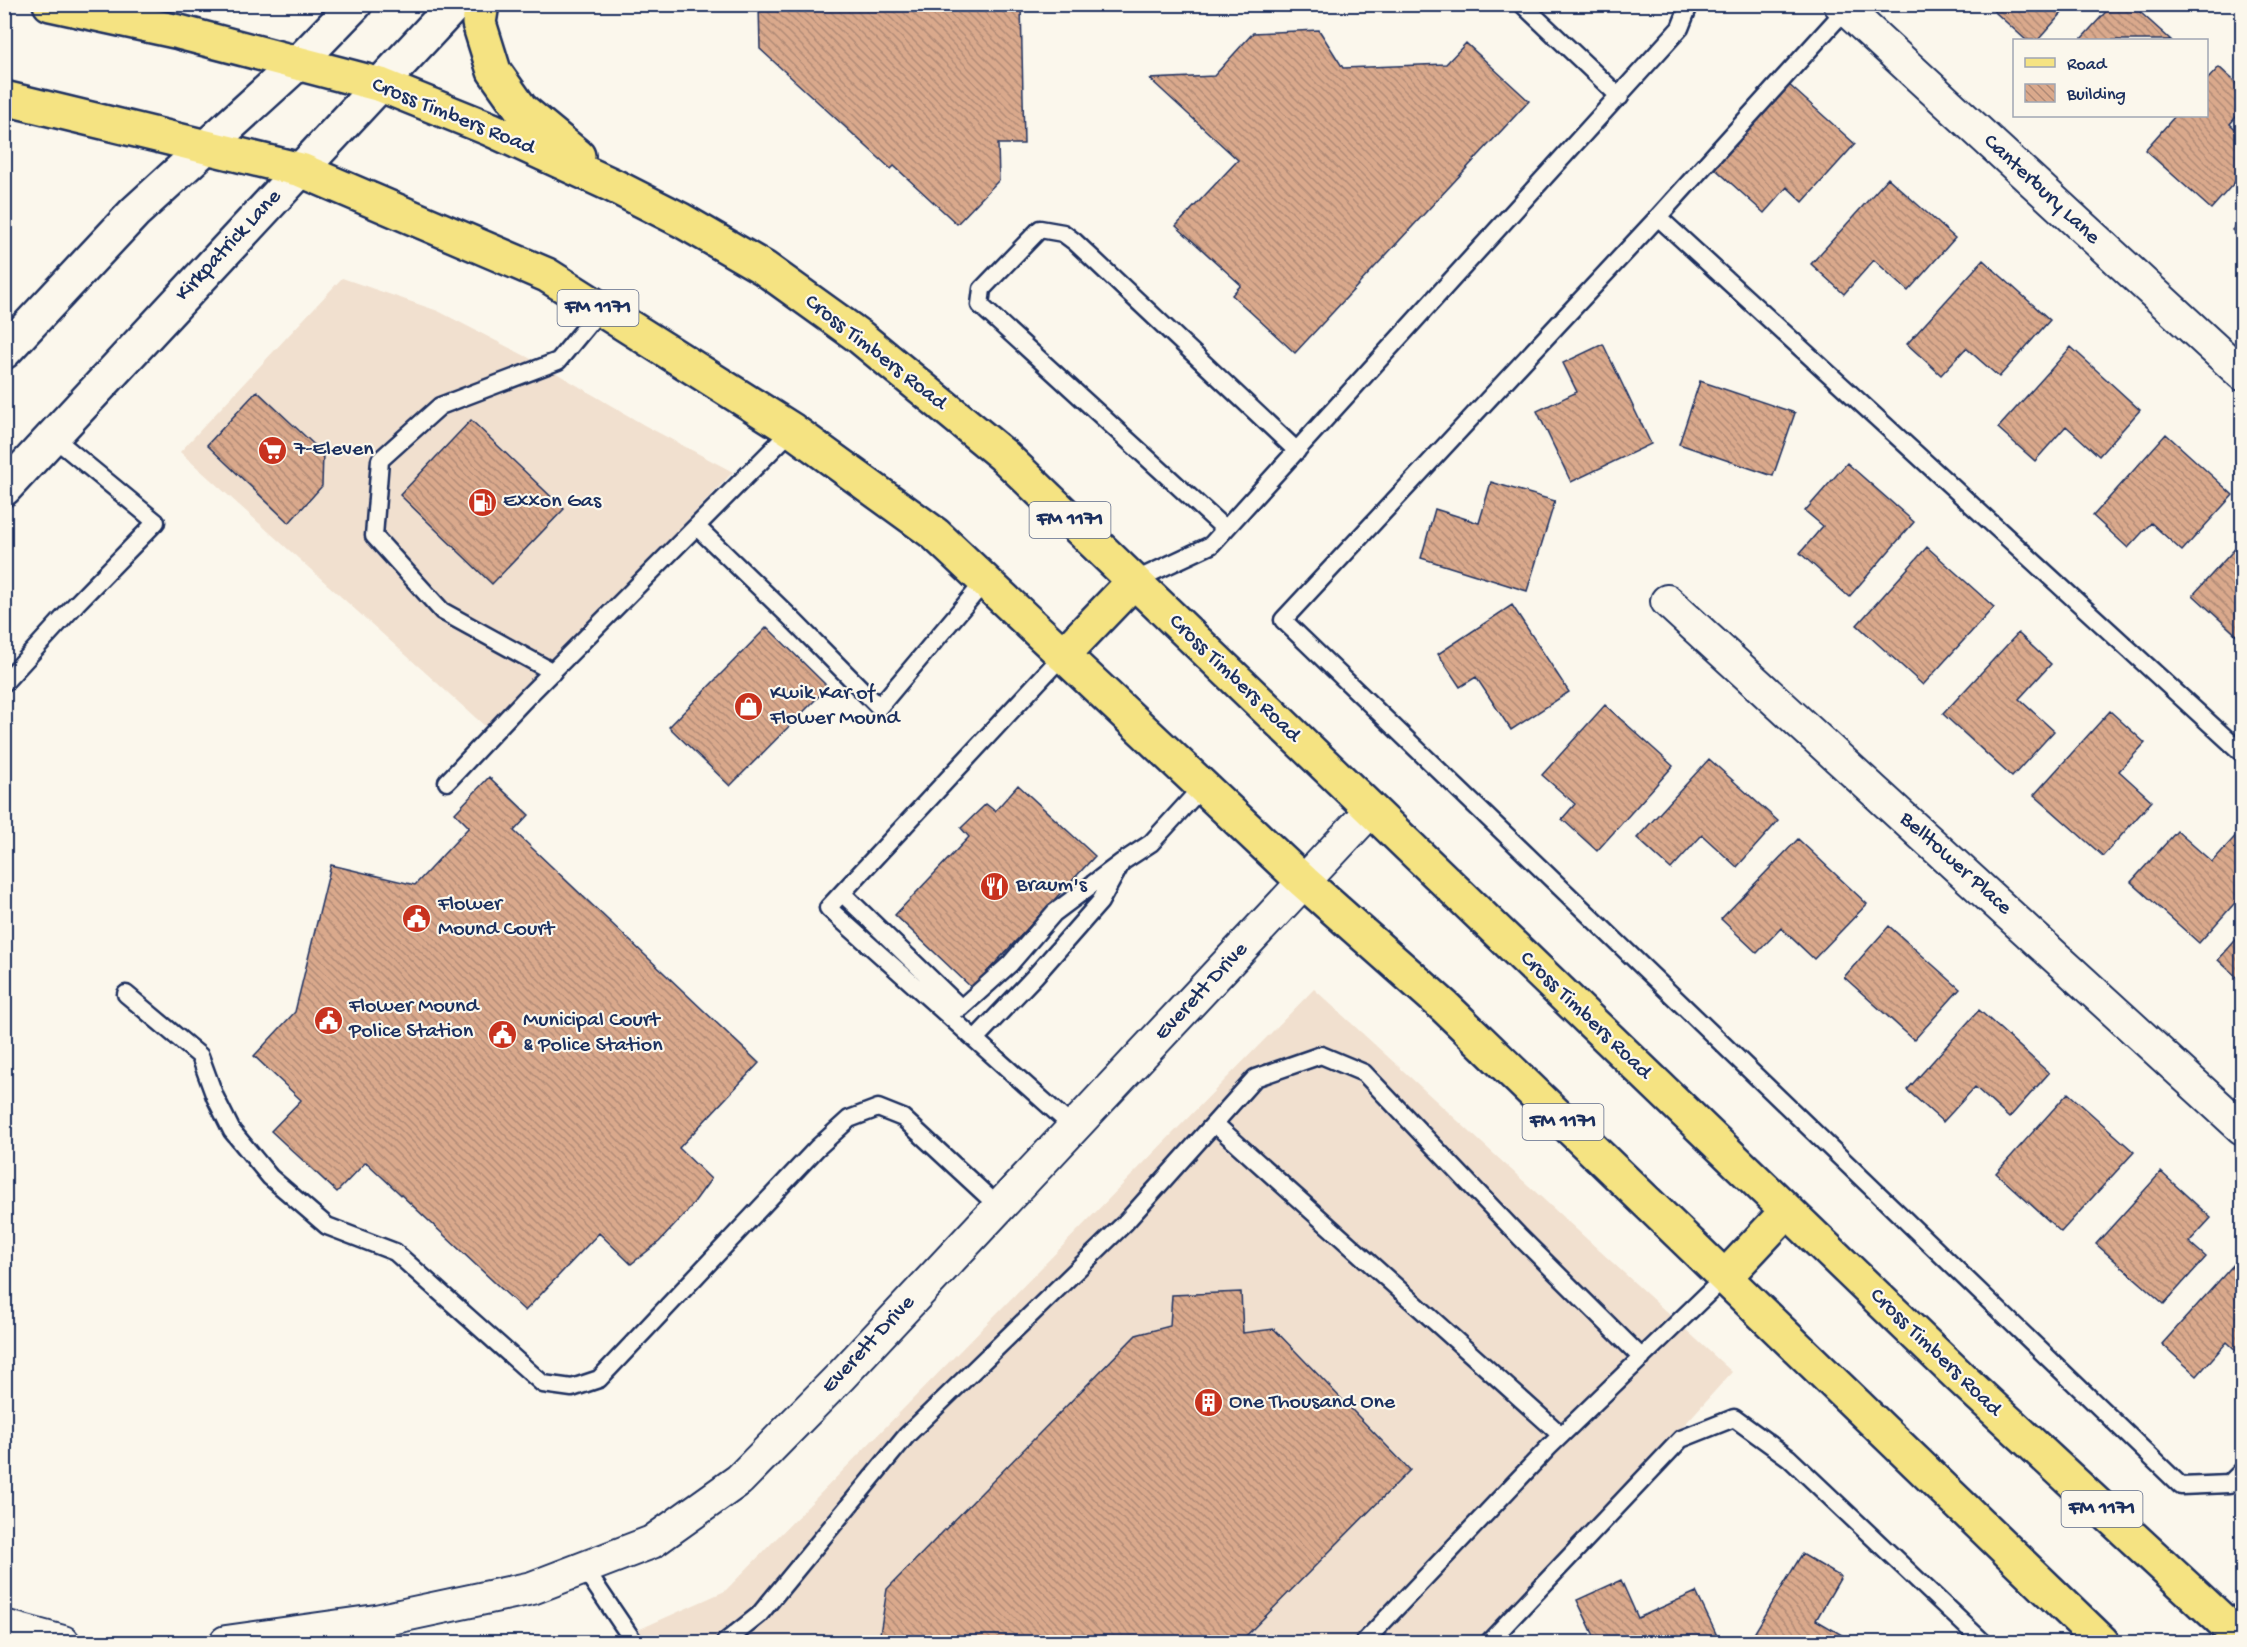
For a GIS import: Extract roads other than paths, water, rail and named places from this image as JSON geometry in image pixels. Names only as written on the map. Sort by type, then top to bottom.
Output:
[{"type":"main road","name":"Cross Timbers Road","points":[[50,4],[179,32],[381,85],[490,129],[614,186],[681,220],[764,268],[860,337],[1004,455],[1961,1378],[2242,1640]]},
{"type":"main road","points":[[482,4],[479,23],[494,71],[521,109],[614,186]]},
{"type":"main road","name":"FM 1171","points":[[4,98],[301,170],[547,275],[792,430],[935,534],[1304,882],[1445,1008],[2103,1642]]},
{"type":"main road","points":[[1063,655],[1134,581]]},
{"type":"main road","points":[[1725,1277],[1788,1211]]},
{"type":"street","points":[[4,352],[135,212],[298,63],[355,4]]},
{"type":"street","name":"Kirkpatrick Lane","points":[[4,489],[455,4]]},
{"type":"street","name":"Canterbury Lane","points":[[1843,7],[2242,374]]},
{"type":"street","name":"Belltower Place","points":[[1667,601],[2242,1128]]},
{"type":"street","name":"Everett Drive","points":[[226,1642],[376,1621],[532,1588],[651,1542],[740,1480],[1371,811]]},
{"type":"street","points":[[4,1626],[63,1642]]},
{"type":"lane","points":[[1522,4],[1620,97]]},
{"type":"lane","points":[[1134,581],[1211,545],[1620,97],[1680,28],[1688,8],[1685,4]]},
{"type":"lane","points":[[1843,7],[1658,218],[1283,620],[2181,1486],[2229,1484],[2242,1471]]},
{"type":"lane","points":[[1658,218],[2242,753]]},
{"type":"lane","points":[[1225,529],[980,305],[981,289],[1040,229],[1063,233],[1084,250],[1297,451]]},
{"type":"lane","points":[[553,672],[442,611],[374,536],[380,460],[440,406],[558,361],[601,309]]},
{"type":"lane","points":[[447,782],[792,430]]},
{"type":"lane","points":[[4,683],[77,603],[156,522],[52,437]]},
{"type":"lane","points":[[697,527],[879,707],[985,581]]},
{"type":"lane","points":[[1063,655],[828,908],[1074,1128]]},
{"type":"lane","points":[[842,893],[961,1008],[1010,964],[1054,913],[1122,862],[1152,843],[1203,786]]},
{"type":"lane","points":[[975,1039],[1035,976],[1100,902],[1122,862]]},
{"type":"lane","points":[[126,994],[200,1056],[232,1131],[270,1176],[327,1226],[395,1252],[543,1384],[572,1388],[599,1379],[817,1148],[849,1119],[878,1108],[903,1118],[999,1208]]},
{"type":"lane","points":[[725,1642],[759,1615],[907,1435],[1125,1223],[1255,1078],[1322,1055],[1364,1073],[1520,1237],[1642,1358]]},
{"type":"lane","points":[[1215,1124],[1561,1435]]},
{"type":"lane","points":[[1364,1642],[1561,1435],[1725,1277]]},
{"type":"lane","points":[[1489,1642],[1681,1439],[1734,1418],[1789,1458],[1983,1642]]},
{"type":"lane","points":[[584,1568],[634,1642]]},
{"type":"place","name":"7-Eleven","points":[[273,450]]},
{"type":"place","name":"Exxon Gas","points":[[482,502]]},
{"type":"place","name":"Kwik Kar of Flower Mound","points":[[749,707]]},
{"type":"place","name":"Braum's","points":[[995,886]]},
{"type":"place","name":"Flower Mound Court","points":[[417,918]]},
{"type":"place","name":"Flower Mound Police Station","points":[[328,1020]]},
{"type":"place","name":"Municipal Court & Police Station","points":[[502,1034]]},
{"type":"place","name":"One Thousand One","points":[[1208,1403]]}]
